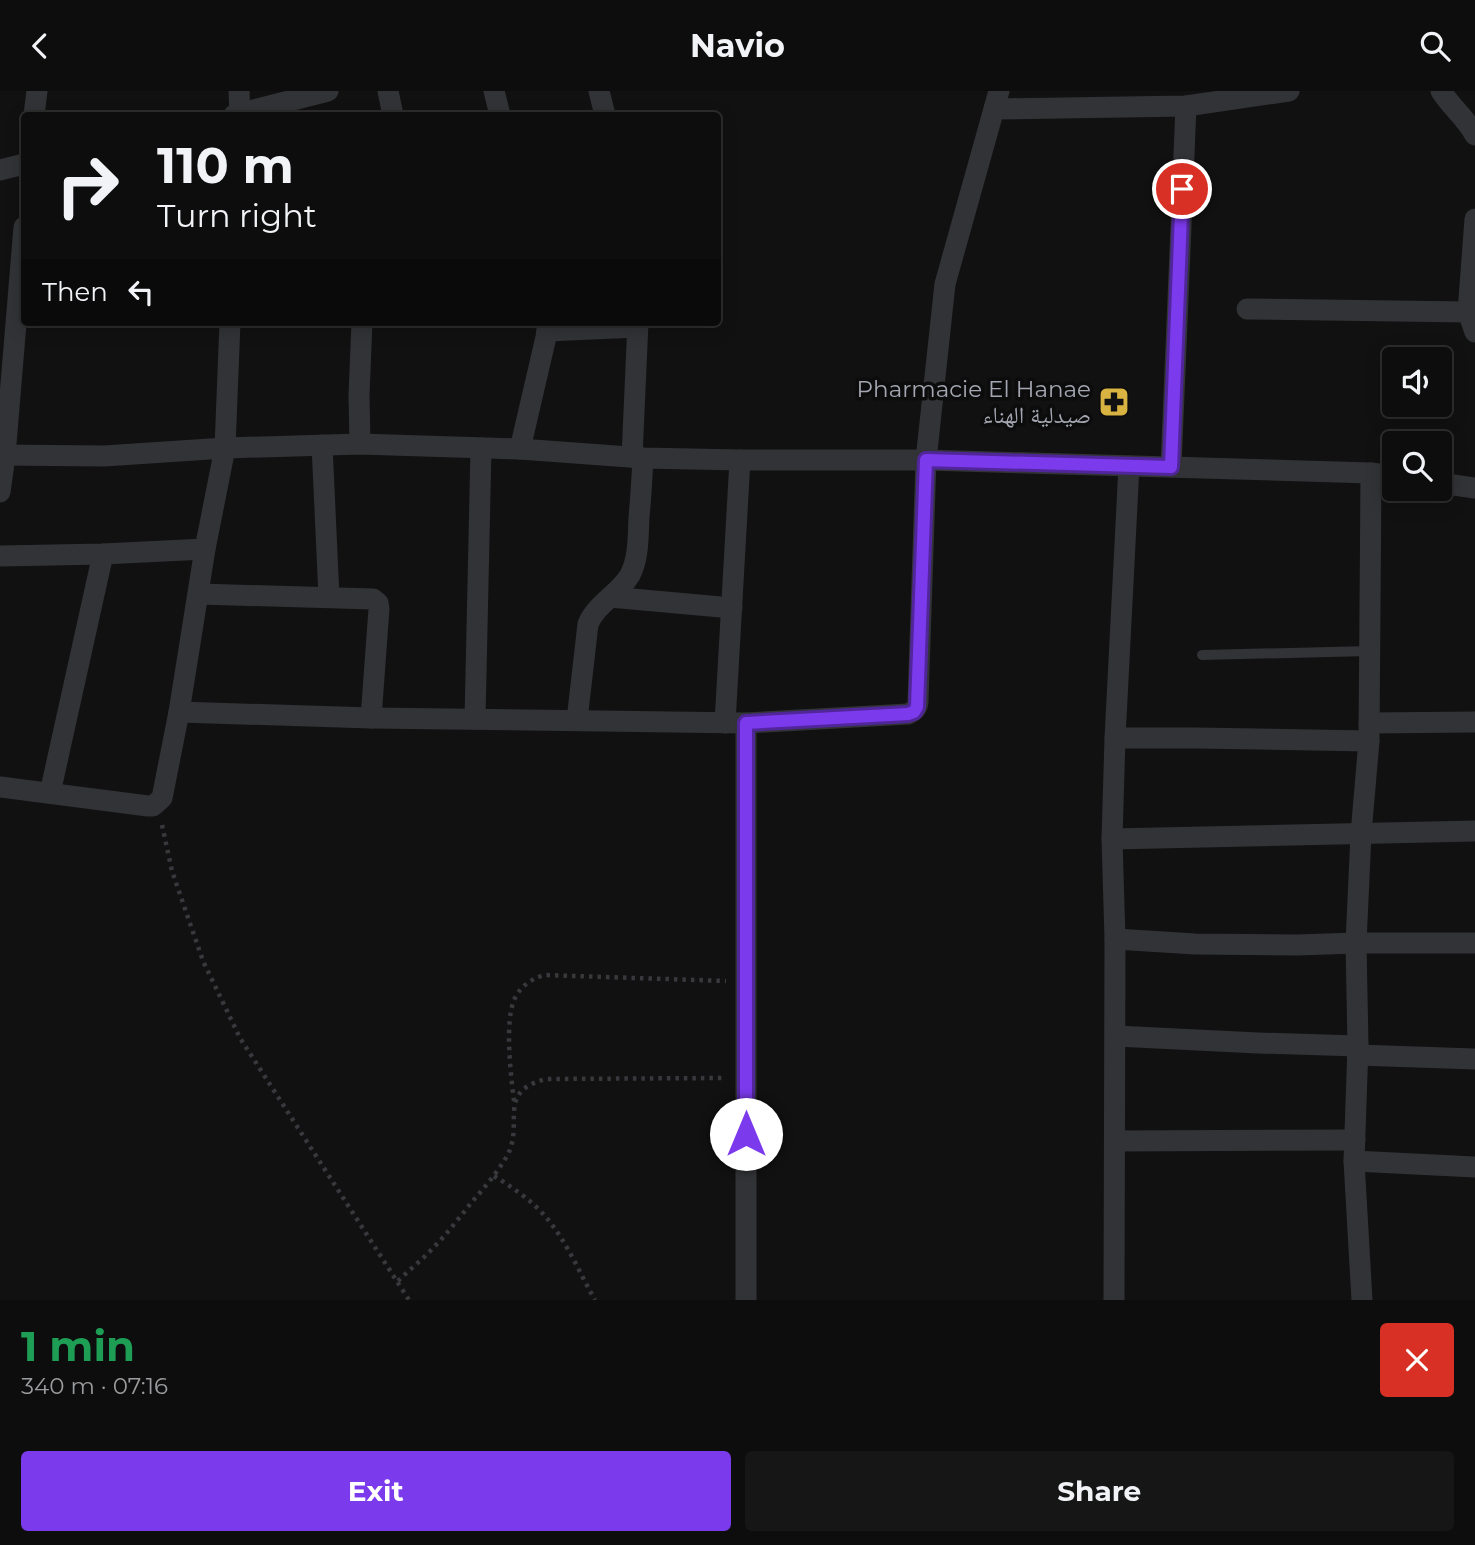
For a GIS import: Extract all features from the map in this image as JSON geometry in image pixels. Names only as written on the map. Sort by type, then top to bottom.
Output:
[{"type":"street","points":[[34,112],[37,91]]},
{"type":"street","points":[[238,112],[239,91]]},
{"type":"street","points":[[249,112],[328,91]]},
{"type":"street","points":[[388,91],[392,112]]},
{"type":"street","points":[[494,91],[499,112]]},
{"type":"street","points":[[599,91],[604,112]]},
{"type":"street","points":[[179,712],[371,718],[736,723],[914,712],[917,707],[926,460],[945,284],[996,100],[1186,106],[1289,91]]},
{"type":"street","points":[[1441,91],[1468,122],[1475,135]]},
{"type":"street","points":[[1171,467],[1186,106]]},
{"type":"street","points":[[0,170],[21,165]]},
{"type":"street","points":[[1247,309],[1471,322],[1475,219]]},
{"type":"street","points":[[0,492],[21,258]]},
{"type":"street","points":[[0,787],[148,806],[153,806],[162,798],[225,448],[230,326]]},
{"type":"street","points":[[360,444],[362,326]]},
{"type":"street","points":[[520,449],[547,326]]},
{"type":"street","points":[[577,720],[588,624],[591,616],[629,576],[637,549],[637,326]]},
{"type":"street","points":[[2,455],[104,456],[225,448],[360,444],[520,449],[638,457],[926,460],[1382,475]]},
{"type":"street","points":[[322,445],[329,597]]},
{"type":"street","points":[[475,719],[481,448]]},
{"type":"street","points":[[740,460],[732,608],[746,981],[746,1300]]},
{"type":"street","points":[[1114,1300],[1116,1036],[1112,839],[1129,466]]},
{"type":"street","points":[[1362,1300],[1355,1151],[1358,1050],[1356,943],[1369,732],[1371,473]]},
{"type":"street","points":[[1452,485],[1475,488]]},
{"type":"street","points":[[0,556],[205,549]]},
{"type":"street","points":[[50,793],[103,554]]},
{"type":"street","points":[[199,594],[373,599],[378,603],[371,718]]},
{"type":"street","points":[[610,597],[732,608]]},
{"type":"street","points":[[1115,738],[1369,732],[1475,722]]},
{"type":"street","points":[[1112,839],[1475,831]]},
{"type":"street","points":[[1115,939],[1195,944],[1475,943]]},
{"type":"street","points":[[1116,1036],[1475,1059]]},
{"type":"street","points":[[1116,1141],[1355,1151],[1475,1167]]},
{"type":"lane","points":[[1202,655],[1370,651]]},
{"type":"path","points":[[158,803],[172,871],[203,961],[240,1038],[409,1300]]},
{"type":"path","points":[[398,1281],[434,1247],[494,1176],[508,1154],[514,1136],[510,1065],[511,1009],[524,985],[544,975],[746,981]]},
{"type":"path","points":[[514,1102],[520,1091],[536,1081],[546,1079],[746,1078]]},
{"type":"path","points":[[494,1176],[544,1214],[595,1300]]},
{"type":"place","name":"Pharmacie El Hanae صيدلية الهناء","points":[[1114,402]]},
{"type":"route","points":[[746,1134],[746,723],[914,712],[918,702],[926,460],[1171,467],[1182,189]]}]
